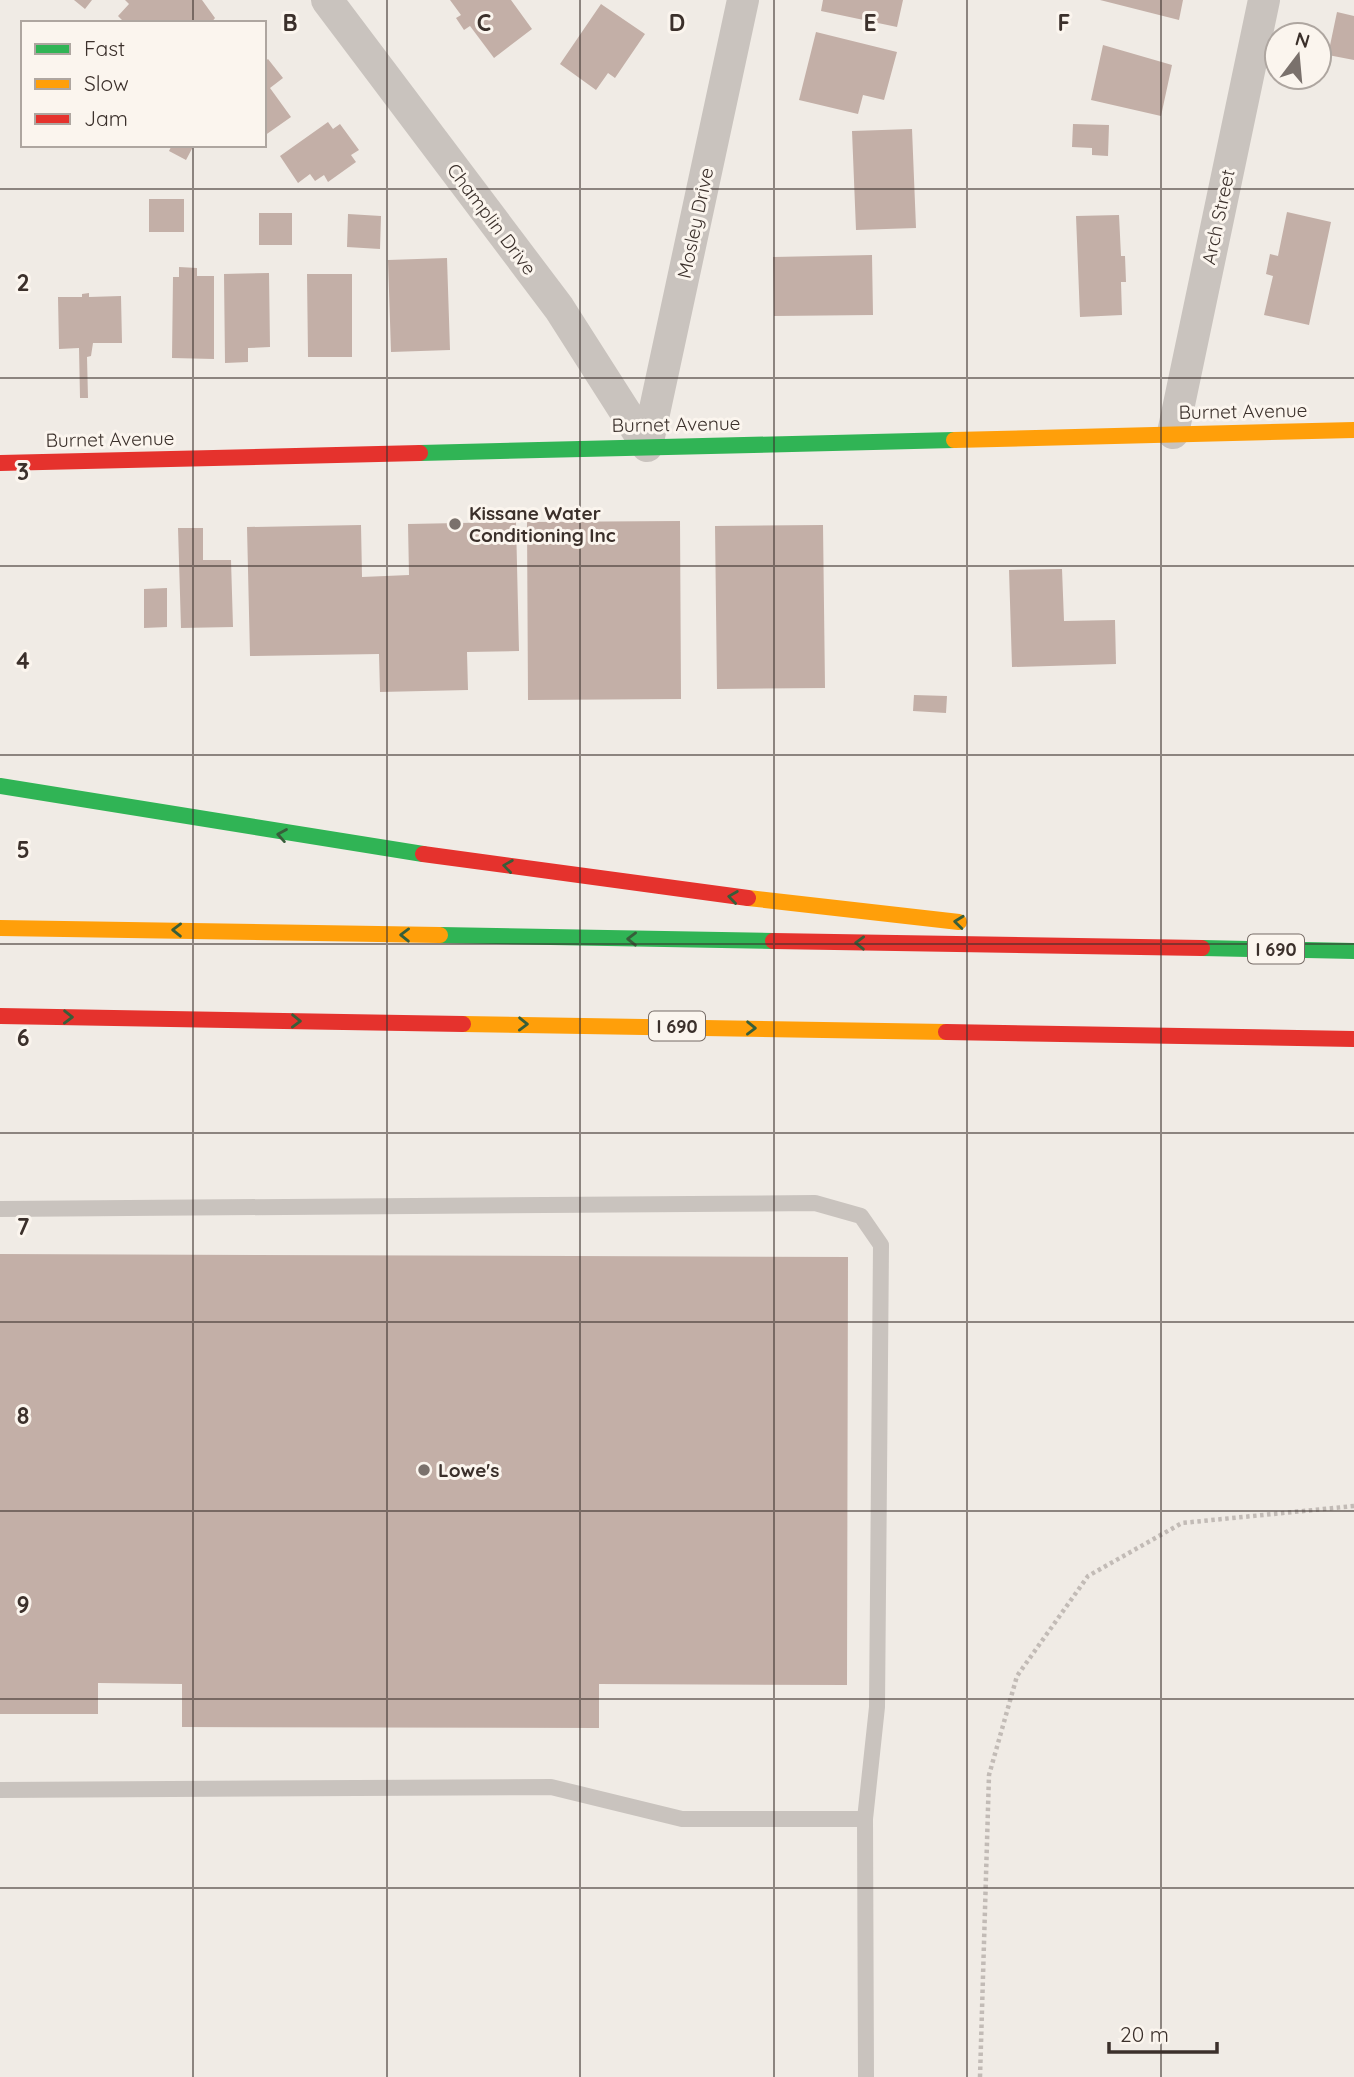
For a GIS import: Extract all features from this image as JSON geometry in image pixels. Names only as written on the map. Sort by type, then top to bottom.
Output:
[{"type":"main road","name":"Burnet Avenue","points":[[0,463],[1354,429]]},
{"type":"main road","points":[[0,786],[299,837],[780,903],[975,924]]},
{"type":"main road","name":"I 690","points":[[0,928],[1354,951]]},
{"type":"main road","points":[[1017,929],[1198,948]]},
{"type":"main road","name":"I 690","points":[[0,1016],[1354,1039]]},
{"type":"street","name":"Champlin Drive","points":[[327,0],[559,308],[647,446]]},
{"type":"street","name":"Mosley Drive","points":[[647,446],[743,0]]},
{"type":"street","name":"Arch Street","points":[[1173,433],[1264,0]]},
{"type":"lane","points":[[0,1209],[815,1203],[861,1216],[881,1245],[877,1707],[865,1818],[866,2077]]},
{"type":"lane","points":[[0,1790],[551,1787],[682,1819],[865,1818]]},
{"type":"path","points":[[980,2077],[989,1775],[1017,1676],[1088,1576],[1182,1523],[1354,1506]]},
{"type":"building","points":[[74,0],[92,0],[85,9]]},
{"type":"building","points":[[125,0],[202,0],[215,18],[213,21],[123,21],[118,16],[129,4]]},
{"type":"building","points":[[450,0],[511,0],[532,29],[494,58],[470,26],[464,30],[456,18],[461,15]]},
{"type":"building","points":[[823,0],[903,0],[897,27],[821,11]]},
{"type":"building","points":[[1100,0],[1183,0],[1179,20]]},
{"type":"building","points":[[601,4],[645,34],[615,78],[608,73],[596,90],[560,64]]},
{"type":"building","points":[[1337,12],[1354,16],[1354,60],[1333,56],[1333,31]]},
{"type":"building","points":[[816,32],[897,52],[884,100],[863,95],[858,114],[799,100]]},
{"type":"building","points":[[1103,45],[1172,65],[1161,116],[1091,100]]},
{"type":"building","points":[[268,59],[283,78],[270,88],[291,117],[266,135]]},
{"type":"building","points":[[328,122],[333,129],[340,124],[359,150],[351,155],[356,162],[328,182],[324,175],[315,181],[310,174],[298,183],[280,156]]},
{"type":"building","points":[[1073,124],[1109,125],[1108,156],[1092,155],[1092,148],[1072,147]]},
{"type":"building","points":[[912,129],[916,228],[856,230],[852,131]]},
{"type":"building","points":[[171,147],[193,147],[186,160],[169,151]]},
{"type":"building","points":[[149,199],[184,199],[184,232],[149,232]]},
{"type":"building","points":[[1287,212],[1331,222],[1309,325],[1264,315],[1273,276],[1266,274],[1270,254],[1278,256]]},
{"type":"building","points":[[259,213],[292,213],[292,245],[259,245]]},
{"type":"building","points":[[348,214],[381,216],[380,249],[347,247]]},
{"type":"building","points":[[1119,215],[1121,256],[1125,256],[1126,282],[1121,282],[1122,315],[1080,317],[1076,216]]},
{"type":"building","points":[[872,255],[873,315],[774,316],[773,257]]},
{"type":"building","points":[[447,258],[450,350],[391,352],[388,260]]},
{"type":"building","points":[[179,267],[197,268],[197,276],[214,276],[214,359],[172,358],[173,277],[179,277]]},
{"type":"building","points":[[269,273],[270,347],[248,348],[248,362],[225,363],[224,274]]},
{"type":"building","points":[[307,274],[352,274],[352,357],[308,357]]},
{"type":"building","points":[[89,293],[89,297],[121,296],[122,343],[93,343],[91,356],[87,357],[88,398],[80,398],[79,348],[59,349],[58,297],[82,297],[82,294]]},
{"type":"building","points":[[680,521],[681,699],[528,700],[527,522]]},
{"type":"building","points":[[516,522],[519,651],[467,652],[468,690],[380,692],[379,654],[250,656],[247,527],[361,525],[362,577],[409,575],[408,524]]},
{"type":"building","points":[[823,525],[825,688],[717,689],[715,526]]},
{"type":"building","points":[[178,528],[203,528],[203,560],[231,560],[233,627],[181,628]]},
{"type":"building","points":[[1062,569],[1064,621],[1115,620],[1116,664],[1012,667],[1009,570]]},
{"type":"building","points":[[167,588],[167,627],[144,628],[144,589]]},
{"type":"building","points":[[914,695],[947,696],[946,713],[913,711]]},
{"type":"building","name":"Lowe's","points":[[0,1254],[848,1257],[847,1685],[599,1684],[599,1728],[182,1727],[182,1684],[98,1683],[98,1714],[0,1714]]},
{"type":"traffic: fast","points":[[420,453],[954,440]]},
{"type":"traffic: fast","points":[[0,786],[423,854]]},
{"type":"traffic: fast","points":[[440,935],[773,941]]},
{"type":"traffic: fast","points":[[1202,948],[1354,951]]},
{"type":"traffic: slow","points":[[954,440],[1354,430]]},
{"type":"traffic: slow","points":[[748,898],[959,922]]},
{"type":"traffic: slow","points":[[0,928],[440,935]]},
{"type":"traffic: slow","points":[[463,1024],[946,1032]]},
{"type":"traffic: jam","points":[[0,463],[420,453]]},
{"type":"traffic: jam","points":[[423,854],[748,898]]},
{"type":"traffic: jam","points":[[773,941],[1202,948]]},
{"type":"traffic: jam","points":[[0,1016],[463,1024]]},
{"type":"traffic: jam","points":[[946,1032],[1354,1039]]},
{"type":"place","name":"Kissane Water Conditioning Inc","points":[[455,524]]},
{"type":"place","name":"Lowe's","points":[[424,1470]]}]
